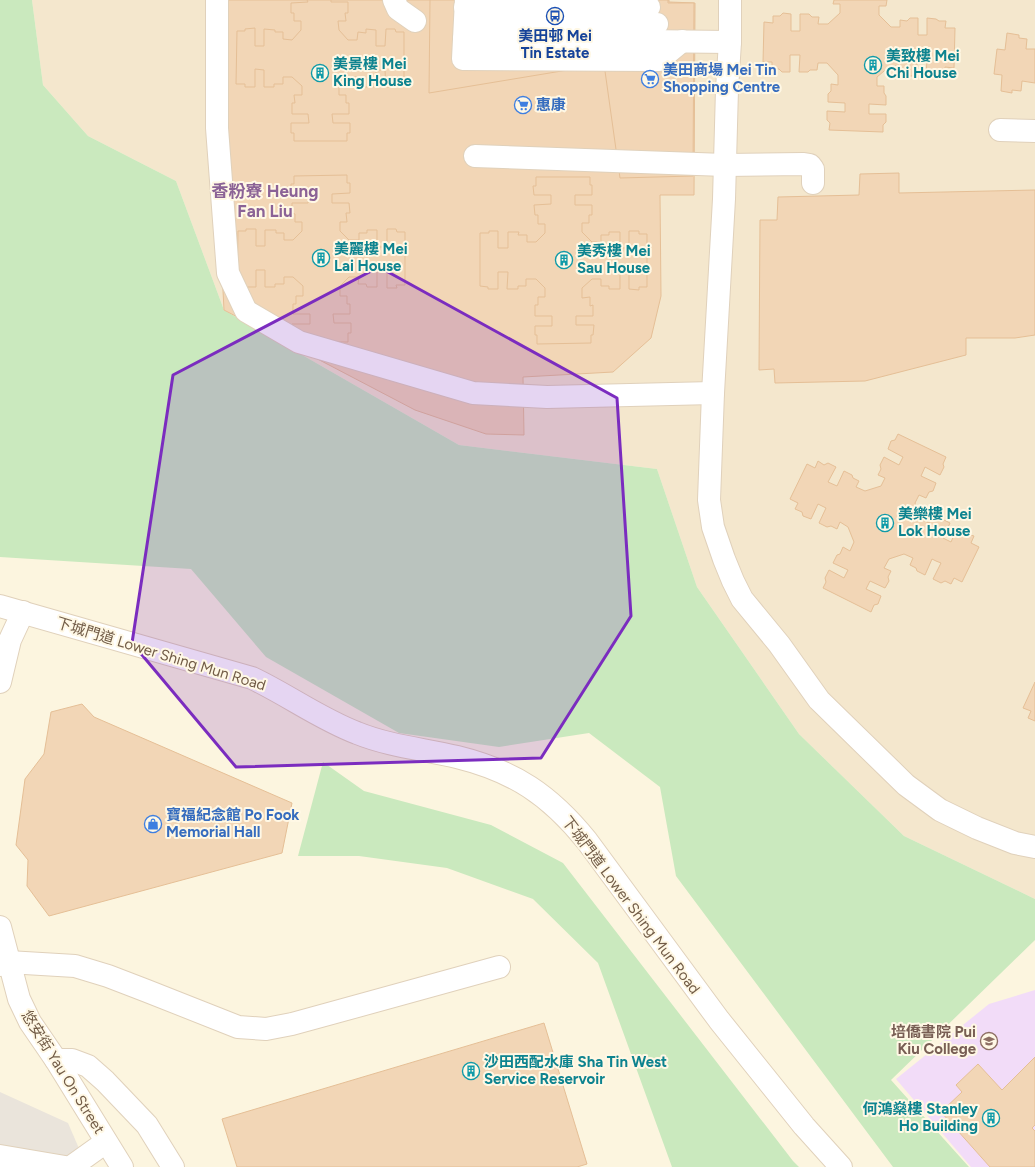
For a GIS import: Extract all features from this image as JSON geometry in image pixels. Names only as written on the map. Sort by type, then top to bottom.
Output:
[{"type":"street","points":[[217,0],[217,128],[228,273],[246,311],[299,342],[473,394],[547,397],[713,393]]},
{"type":"street","points":[[394,0],[398,9],[415,21]]},
{"type":"street","points":[[730,0],[730,42],[725,165],[709,500],[713,527],[724,559],[742,599],[779,644],[819,700],[906,786],[940,810],[977,828],[1015,843],[1035,848]]},
{"type":"street","points":[[465,18],[650,10],[682,41]]},
{"type":"street","points":[[465,18],[682,41],[730,42]]},
{"type":"street","points":[[1000,130],[1035,131]]},
{"type":"street","points":[[475,156],[725,165],[804,164],[813,169],[813,183]]},
{"type":"street","name":"下城門道 Lower Shing Mun Road","points":[[0,606],[252,678],[285,694],[317,714],[356,733],[397,745],[457,757],[481,764],[504,772],[532,788],[555,806],[573,823],[719,1020],[804,1126],[841,1167]]},
{"type":"street","points":[[0,682],[10,640],[23,612]]},
{"type":"street","name":"悠安街 Yau On Street","points":[[0,928],[4,963],[30,1022],[56,1060],[122,1167]]},
{"type":"street","points":[[4,963],[75,966],[108,976],[238,1027],[266,1029],[292,1024],[499,967]]},
{"type":"street","points":[[56,1060],[72,1060],[88,1066],[105,1080],[146,1125],[172,1167]]},
{"type":"street","points":[[71,1167],[106,1142]]},
{"type":"street","points":[[0,1156],[65,1167]]},
{"type":"highlighted area","points":[[379,267],[617,398],[631,616],[541,758],[236,767],[132,643],[173,375]]},
{"type":"shaded area","name":"美田邨 Mei Tin Estate","points":[[32,0],[1035,0],[1035,899],[904,836],[799,734],[697,587],[657,469],[459,445],[224,310],[176,181],[88,136],[43,85]]},
{"type":"shaded area","name":"培僑書院 Pui Kiu College","points":[[1035,990],[1035,1167],[971,1167],[896,1079],[989,1004]]},
{"type":"shaded area","points":[[0,1092],[68,1123],[87,1167],[0,1167]]},
{"type":"green space","points":[[0,0],[32,0],[43,85],[88,136],[176,181],[224,310],[459,445],[657,469],[697,587],[799,734],[904,836],[1035,899],[1035,940],[891,1080],[969,1167],[893,1167],[676,876],[660,787],[589,733],[499,747],[399,733],[266,657],[191,569],[0,557]]},
{"type":"green space","points":[[323,762],[364,791],[491,825],[563,863],[799,1167],[672,1167],[598,963],[533,899],[447,868],[359,856],[298,856]]},
{"type":"building","points":[[208,0],[669,0],[669,2],[695,3],[694,195],[660,195],[661,296],[651,338],[613,372],[523,377],[524,435],[486,434],[415,410],[224,310]]},
{"type":"building","name":"美景樓 Mei King House","points":[[307,0],[348,2],[348,13],[345,13],[346,21],[338,21],[339,30],[348,40],[357,40],[358,32],[366,33],[366,29],[376,30],[376,46],[385,46],[386,29],[395,29],[396,32],[404,32],[404,85],[386,87],[385,70],[376,70],[376,87],[365,87],[365,84],[357,84],[357,77],[348,77],[339,86],[339,95],[346,95],[346,103],[349,103],[349,114],[332,114],[333,123],[350,123],[350,133],[347,133],[347,141],[294,141],[294,133],[291,133],[291,123],[309,123],[308,114],[292,114],[292,103],[295,103],[294,95],[302,95],[302,86],[292,77],[283,77],[283,84],[274,84],[274,87],[264,87],[264,70],[255,69],[255,87],[245,87],[245,84],[236,84],[237,31],[245,31],[245,29],[255,28],[255,46],[264,46],[264,29],[275,30],[275,32],[283,32],[283,39],[292,40],[301,30],[301,21],[294,21],[294,13],[291,13],[291,3],[308,2]]},
{"type":"building","name":"美田商場 Mei Tin Shopping Centre","points":[[430,0],[668,0],[668,3],[694,3],[693,176],[620,178],[604,64],[429,93]]},
{"type":"building","name":"美致樓 Mei Chi House","points":[[834,0],[887,0],[886,6],[879,6],[879,15],[891,27],[900,27],[900,20],[907,21],[910,18],[918,18],[918,35],[927,35],[927,18],[946,21],[945,28],[955,28],[954,68],[945,67],[945,74],[937,74],[935,77],[926,77],[927,59],[917,59],[917,76],[908,76],[906,73],[899,73],[899,66],[890,66],[877,77],[877,86],[884,86],[886,105],[869,104],[869,114],[886,114],[886,122],[883,125],[883,132],[829,130],[830,123],[827,120],[827,111],[845,112],[845,103],[828,102],[828,94],[831,91],[831,84],[838,85],[838,75],[827,63],[818,63],[817,70],[799,72],[800,55],[790,55],[790,72],[782,72],[779,69],[772,69],[772,62],[763,62],[764,22],[773,23],[773,16],[780,16],[783,13],[791,14],[791,31],[800,31],[800,14],[809,14],[812,17],[819,17],[818,24],[828,24],[840,13],[840,4],[833,4]]},
{"type":"building","points":[[1007,33],[1019,35],[1019,38],[1027,39],[1026,49],[1035,49],[1035,83],[1022,81],[1021,91],[1012,90],[1012,93],[1001,91],[1002,75],[994,74],[997,49],[1005,50]]},
{"type":"building","points":[[899,173],[899,193],[1035,190],[1035,335],[1015,338],[966,338],[966,355],[865,381],[775,383],[774,369],[759,370],[760,220],[777,220],[778,197],[859,195],[860,174]]},
{"type":"building","name":"美麗樓 Mei Lai House","points":[[347,175],[347,183],[350,183],[350,193],[332,194],[332,203],[349,203],[350,213],[346,213],[347,222],[340,222],[340,231],[349,240],[359,240],[359,233],[367,233],[367,230],[377,230],[377,247],[387,247],[387,229],[396,229],[397,232],[405,232],[405,285],[396,285],[397,288],[387,288],[387,271],[377,270],[377,287],[367,287],[366,284],[358,284],[359,277],[349,277],[340,286],[340,296],[347,296],[347,304],[350,304],[350,314],[333,314],[334,323],[351,323],[351,333],[348,333],[348,342],[295,342],[292,333],[292,324],[310,324],[310,314],[293,314],[293,304],[296,304],[296,296],[303,296],[303,286],[293,277],[284,277],[284,284],[275,284],[275,287],[265,287],[265,270],[256,270],[256,287],[237,285],[238,231],[256,229],[256,246],[265,246],[265,230],[276,230],[276,233],[284,233],[284,240],[293,240],[302,231],[302,222],[295,222],[295,214],[292,213],[292,203],[308,203],[309,194],[291,194],[291,184],[294,184],[294,176]]},
{"type":"building","name":"美秀樓 Mei Sau House","points":[[536,177],[590,177],[592,195],[575,195],[575,205],[592,205],[592,215],[589,215],[589,223],[582,223],[582,232],[592,242],[601,242],[601,235],[609,235],[609,232],[620,232],[620,248],[629,248],[629,231],[639,231],[639,234],[647,234],[647,287],[639,287],[639,290],[629,289],[629,272],[620,272],[620,289],[609,289],[609,286],[601,286],[601,279],[592,279],[582,288],[582,298],[590,297],[590,306],[593,305],[593,316],[576,316],[576,325],[594,325],[593,335],[591,335],[591,343],[537,344],[535,326],[552,326],[552,316],[535,316],[535,305],[538,305],[538,297],[545,297],[545,288],[536,279],[526,279],[526,286],[518,286],[518,289],[507,289],[508,272],[498,272],[498,289],[488,289],[488,287],[480,286],[480,233],[498,231],[498,248],[508,248],[508,232],[519,232],[518,235],[527,235],[527,242],[536,242],[545,233],[545,224],[538,224],[538,215],[535,215],[534,205],[551,204],[551,195],[534,195],[533,186],[536,186]]},
{"type":"building","name":"美樂樓 Mei Lok House","points":[[898,434],[946,457],[943,464],[944,467],[940,475],[925,467],[921,476],[936,483],[933,491],[929,492],[926,498],[919,495],[915,503],[921,519],[929,523],[932,517],[939,520],[942,519],[950,523],[943,538],[951,542],[958,526],[966,530],[967,534],[974,536],[971,543],[979,547],[962,582],[954,578],[951,584],[945,581],[941,583],[933,579],[941,563],[932,559],[925,575],[910,565],[913,558],[904,554],[889,559],[884,568],[891,571],[888,577],[889,581],[885,588],[870,581],[866,589],[881,596],[878,604],[874,605],[871,612],[823,588],[826,582],[825,578],[829,570],[844,578],[848,570],[833,563],[843,547],[850,551],[854,542],[848,527],[840,522],[837,529],[831,526],[827,527],[819,523],[826,508],[818,504],[811,519],[803,516],[802,512],[795,509],[798,503],[790,499],[807,464],[815,468],[818,461],[824,465],[828,463],[836,467],[828,482],[837,486],[844,471],[859,481],[856,487],[865,491],[881,486],[885,478],[878,475],[881,469],[880,465],[884,457],[899,465],[903,457],[888,449],[891,441],[895,440]]},
{"type":"building","points":[[1035,682],[1035,721],[1028,718],[1031,711],[1023,708]]},
{"type":"building","name":"寶福紀念館 Po Fook Memorial Hall","points":[[82,704],[94,717],[292,803],[282,853],[49,916],[27,886],[28,860],[16,845],[25,779],[44,754],[51,712]]},
{"type":"building","name":"沙田西配水庫 Sha Tin West Service Reservoir","points":[[544,1023],[587,1164],[577,1167],[237,1167],[222,1119]]},
{"type":"building","name":"何鴻燊樓 Stanley Ho Building","points":[[1035,1057],[1035,1125],[1032,1128],[1035,1131],[1035,1167],[990,1167],[941,1112],[962,1092],[956,1085],[978,1064],[1002,1090]]},
{"type":"place","name":"美田邨 Mei Tin Estate","points":[[555,16]]},
{"type":"place","name":"美致樓 Mei Chi House","points":[[873,65]]},
{"type":"place","name":"美景樓 Mei King House","points":[[320,73]]},
{"type":"place","name":"美田商場 Mei Tin Shopping Centre","points":[[650,79]]},
{"type":"place","name":"惠康","points":[[523,105]]},
{"type":"place","name":"美麗樓 Mei Lai House","points":[[321,258]]},
{"type":"place","name":"美秀樓 Mei Sau House","points":[[564,260]]},
{"type":"place","name":"美樂樓 Mei Lok House","points":[[885,523]]},
{"type":"place","name":"寶福紀念館 Po Fook Memorial Hall","points":[[153,824]]},
{"type":"place","name":"培僑書院 Pui Kiu College","points":[[989,1041]]},
{"type":"place","name":"沙田西配水庫 Sha Tin West Service Reservoir","points":[[471,1071]]},
{"type":"place","name":"何鴻燊樓 Stanley Ho Building","points":[[991,1118]]},
{"type":"district","name":"香粉寮 Heung Fan Liu","points":[[265,201]]}]
